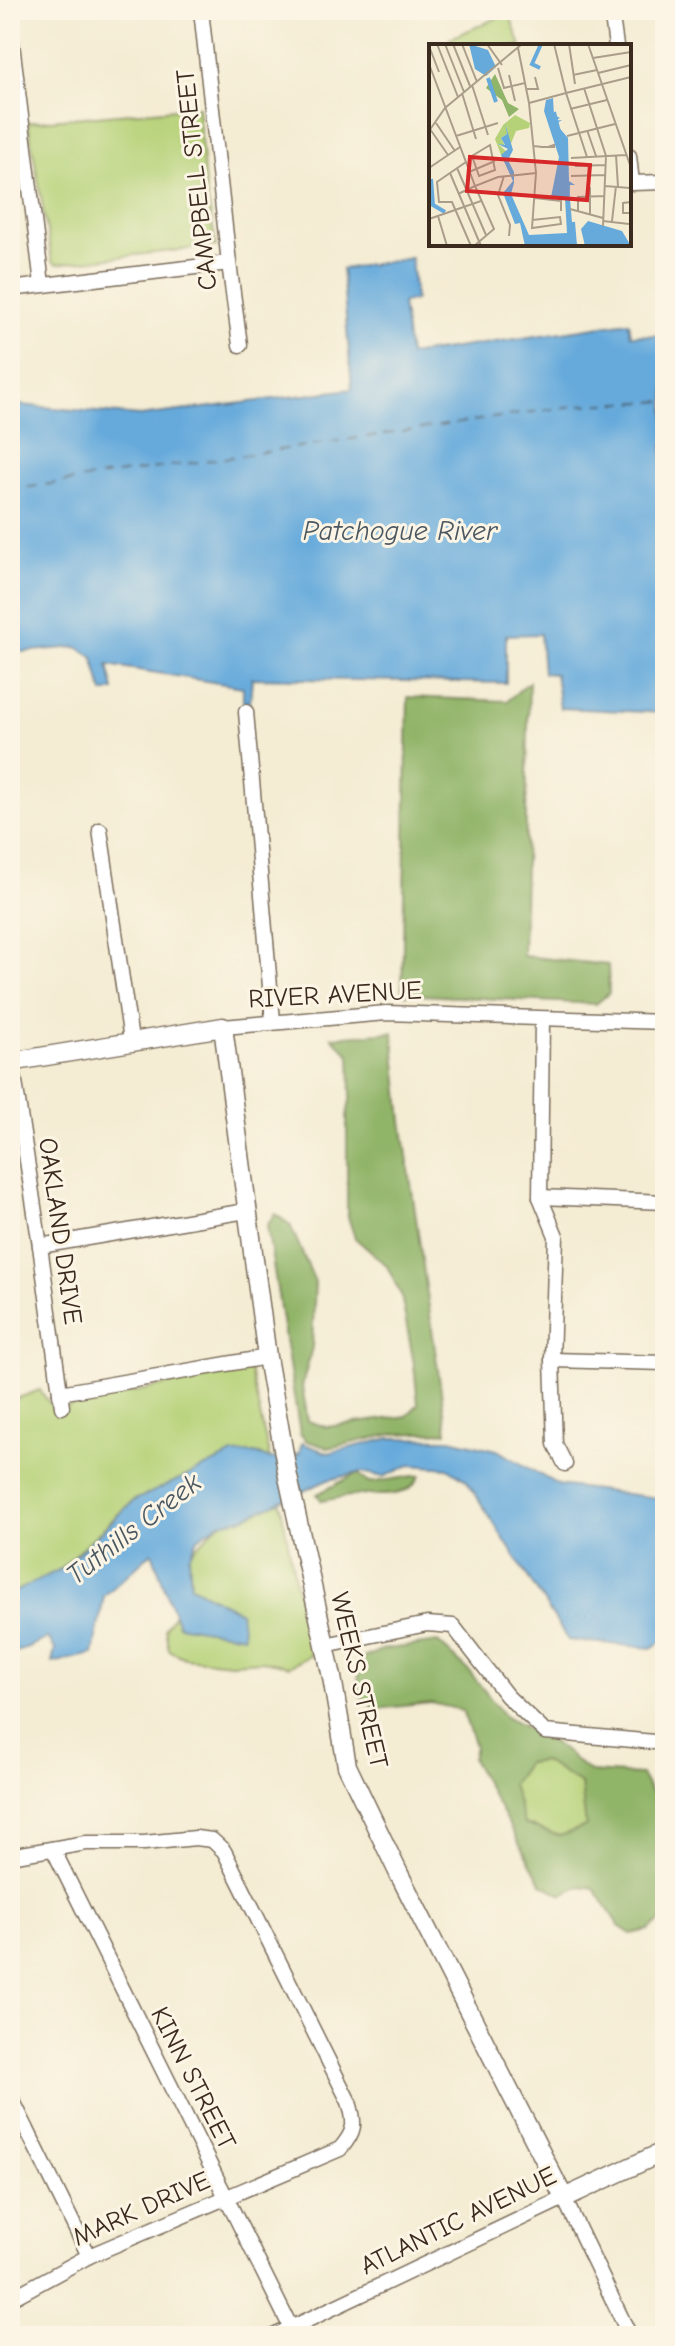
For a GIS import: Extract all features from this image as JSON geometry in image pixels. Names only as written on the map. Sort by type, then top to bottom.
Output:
[{"type":"main road","name":"RIVER AVENUE","points":[[11,1062],[223,1027]]},
{"type":"main road","name":"WEEKS STREET","points":[[223,1027],[267,1357],[288,1477],[325,1645],[347,1766],[564,2198]]},
{"type":"main road","name":"ATLANTIC AVENUE","points":[[564,2198],[665,2151]]},
{"type":"street","name":"CAMPBELL STREET","points":[[201,10],[240,345]]},
{"type":"street","points":[[611,10],[616,44]]},
{"type":"street","points":[[10,28],[42,284]]},
{"type":"street","points":[[631,174],[632,183],[665,182]]},
{"type":"street","points":[[10,289],[229,263]]},
{"type":"street","points":[[246,712],[273,1021]]},
{"type":"street","points":[[100,830],[131,1040]]},
{"type":"street","name":"RIVER AVENUE","points":[[223,1027],[386,1013],[665,1022]]},
{"type":"street","points":[[542,1019],[540,1197],[556,1236],[552,1360],[555,1444],[565,1464]]},
{"type":"street","name":"OAKLAND DRIVE","points":[[11,1062],[61,1400],[267,1357]]},
{"type":"street","points":[[540,1197],[665,1202]]},
{"type":"street","points":[[40,1246],[246,1211]]},
{"type":"street","points":[[552,1360],[665,1363]]},
{"type":"street","points":[[325,1645],[422,1625],[453,1626],[507,1696],[545,1732],[665,1743]]},
{"type":"street","name":"MARK DRIVE","points":[[10,2299],[89,2256],[340,2149],[351,2136],[355,2120],[349,2102],[224,1851],[212,1840],[86,1843],[53,1849]]},
{"type":"street","points":[[10,1856],[53,1849]]},
{"type":"street","name":"KINN STREET","points":[[53,1849],[291,2328]]},
{"type":"street","points":[[10,2095],[89,2256]]},
{"type":"street","name":"ATLANTIC AVENUE","points":[[274,2336],[564,2198]]},
{"type":"street","name":"WEEKS STREET","points":[[564,2198],[630,2336]]},
{"type":"green space","points":[[509,13],[520,44],[452,44],[450,38]]},
{"type":"green space","points":[[198,107],[205,185],[216,246],[57,264],[52,261],[28,122]]},
{"type":"green space","points":[[529,682],[523,956],[608,965],[609,993],[596,1004],[402,994],[408,697],[507,701]]},
{"type":"green space","points":[[393,1032],[402,1121],[447,1432],[393,1434],[328,1448],[307,1441],[300,1434],[267,1226],[275,1214],[290,1225],[315,1282],[312,1347],[302,1387],[308,1421],[326,1427],[407,1416],[418,1404],[401,1295],[387,1266],[355,1238],[347,1214],[350,1055],[332,1037]]},
{"type":"green space","points":[[243,1368],[250,1371],[270,1459],[255,1453],[133,1500],[59,1570],[10,1594],[10,1401],[40,1390],[54,1410]]},
{"type":"green space","points":[[358,1473],[368,1483],[420,1475],[409,1489],[395,1494],[322,1501],[317,1494]]},
{"type":"green space","points":[[280,1501],[310,1656],[289,1666],[262,1661],[231,1663],[185,1658],[169,1650],[165,1629],[174,1614],[178,1625],[240,1612],[191,1586],[191,1552],[220,1523],[241,1519]]},
{"type":"green space","points":[[438,1642],[469,1671],[505,1717],[553,1742],[590,1772],[641,1775],[651,1792],[665,1798],[665,1918],[648,1930],[631,1934],[619,1926],[594,1888],[581,1886],[562,1895],[542,1884],[472,1759],[475,1746],[462,1710],[431,1703],[375,1709],[358,1694],[359,1660],[381,1650]],"holes":[[[543,1761],[581,1784],[586,1826],[560,1836],[524,1824],[512,1784],[527,1763]]]},
{"type":"green space","points":[[543,1761],[581,1784],[586,1826],[560,1836],[524,1824],[511,1784],[527,1763]]},
{"type":"water","name":"Patchogue River","points":[[411,258],[415,300],[402,303],[409,355],[629,322],[631,335],[665,336],[665,713],[560,708],[555,674],[543,673],[540,634],[506,635],[506,683],[252,678],[250,702],[243,703],[243,687],[108,665],[114,690],[103,693],[93,657],[77,647],[10,653],[10,404],[140,416],[352,389],[342,269]]},
{"type":"water","name":"Tuthills Creek","points":[[391,1438],[450,1439],[497,1450],[558,1485],[665,1499],[665,1640],[651,1648],[568,1640],[467,1481],[448,1468],[410,1465],[383,1477],[362,1472],[328,1480],[241,1519],[220,1523],[198,1538],[189,1557],[191,1586],[240,1612],[243,1636],[178,1625],[152,1552],[104,1596],[93,1654],[52,1663],[55,1649],[48,1638],[10,1655],[10,1594],[61,1569],[133,1501],[233,1454],[255,1453],[270,1459],[299,1454],[302,1443],[328,1453]]},
{"type":"ferry route","points":[[10,490],[580,405],[665,401]]}]
